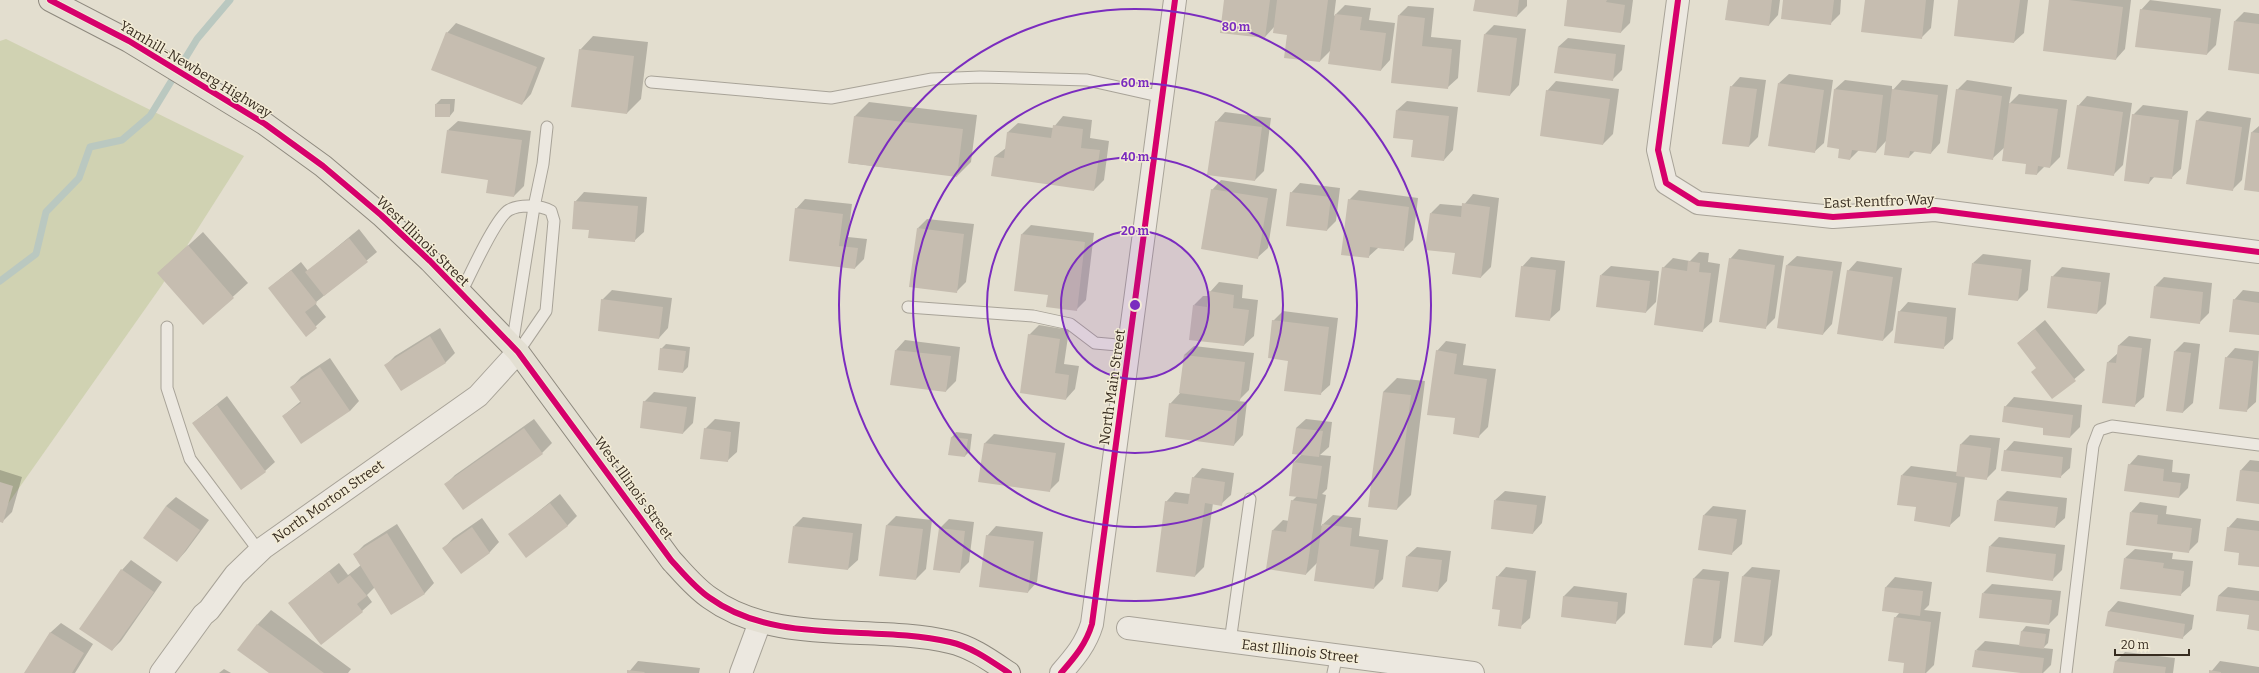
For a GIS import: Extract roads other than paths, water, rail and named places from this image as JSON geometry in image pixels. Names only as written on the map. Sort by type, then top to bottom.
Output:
[{"type":"main road","name":"Yamhill-Newberg Highway","points":[[53,1],[129,41],[210,89],[265,124],[323,166]]},
{"type":"main road","name":"West Illinois Street","points":[[323,166],[380,215],[461,293],[515,349],[671,560],[692,583],[710,599],[735,613],[760,622],[801,628],[950,642],[978,653],[1009,673]]},
{"type":"street","name":"North Main Street","points":[[1061,673],[1081,650],[1087,640],[1092,624],[1175,0]]},
{"type":"street","name":"East Rentfro Way","points":[[1678,0],[1658,150],[1666,183],[1698,203],[1833,217],[1935,210],[2259,252]]},
{"type":"street","name":"North Morton Street","points":[[161,673],[202,615],[209,610],[235,575],[259,551],[478,396],[515,349]]},
{"type":"street","points":[[741,673],[760,622]]},
{"type":"street","name":"East Illinois Street","points":[[1128,628],[1230,642],[1335,664],[1473,673]]},
{"type":"lane","points":[[651,82],[831,98],[932,79],[987,77],[1087,80],[1162,97]]},
{"type":"lane","points":[[515,349],[534,207],[543,164],[547,127]]},
{"type":"lane","points":[[461,293],[499,220],[508,210],[520,206],[546,208],[551,211],[554,221],[546,310],[515,349]]},
{"type":"lane","points":[[908,307],[1033,316],[1070,324],[1095,343],[1129,346]]},
{"type":"lane","points":[[167,327],[167,388],[190,459],[259,551]]},
{"type":"lane","points":[[2066,673],[2093,446],[2099,430],[2112,426],[2259,445]]},
{"type":"lane","points":[[1230,642],[1250,499]]},
{"type":"waterway","points":[[0,281],[36,254],[46,212],[79,178],[90,147],[122,140],[150,116],[197,39],[230,0]]}]
